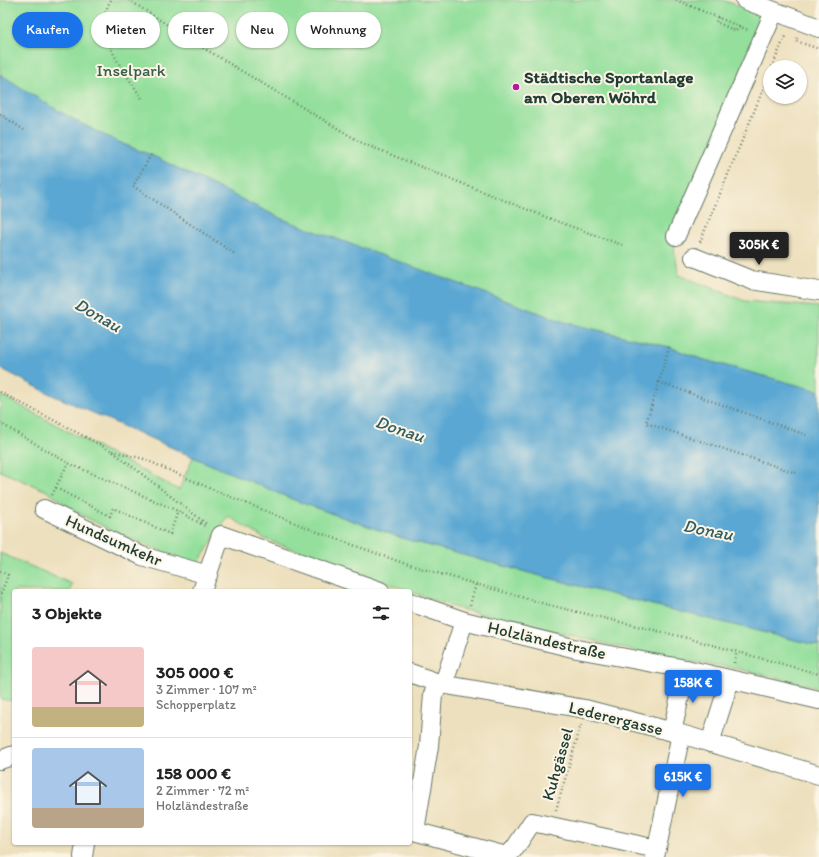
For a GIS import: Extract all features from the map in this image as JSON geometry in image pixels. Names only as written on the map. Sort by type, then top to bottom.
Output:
[{"type":"street","points":[[745,0],[819,28]]},
{"type":"street","points":[[676,236],[774,12]]},
{"type":"street","points":[[694,257],[751,280],[819,291]]},
{"type":"street","name":"Hundsumkehr","points":[[44,509],[205,586]]},
{"type":"street","points":[[205,586],[221,535],[374,589]]},
{"type":"street","name":"Holzländestraße","points":[[412,602],[466,616],[577,649],[686,669],[819,700]]},
{"type":"street","points":[[466,616],[446,677],[433,694],[429,746],[413,831],[506,857],[516,848],[532,822],[656,853],[686,669]]},
{"type":"street","name":"Lederergasse","points":[[412,674],[441,684],[585,709],[676,733],[819,776]]},
{"type":"street","points":[[710,743],[730,680]]},
{"type":"street","points":[[0,760],[12,757]]},
{"type":"street","points":[[83,857],[85,845]]},
{"type":"path","points":[[111,0],[106,7],[104,25],[109,46],[143,100]]},
{"type":"path","points":[[129,0],[200,46],[362,144],[548,218],[622,245]]},
{"type":"path","points":[[676,0],[763,36]]},
{"type":"path","points":[[718,17],[716,22],[726,28],[736,31],[739,26]]},
{"type":"path","points":[[775,60],[792,19]]},
{"type":"path","points":[[694,257],[763,89]]},
{"type":"path","points":[[0,114],[24,130]]},
{"type":"path","points":[[151,155],[133,186],[235,254]]},
{"type":"path","points":[[669,347],[646,422],[796,473]]},
{"type":"path","points":[[659,382],[806,435]]},
{"type":"path","points":[[0,392],[112,451],[221,535]]},
{"type":"path","points":[[0,423],[68,463],[178,511],[221,535]]},
{"type":"path","points":[[112,451],[144,459],[216,491],[320,533],[406,564],[549,605],[682,637],[819,674]]},
{"type":"path","points":[[44,509],[68,463]]},
{"type":"path","points":[[56,488],[110,516],[113,508],[170,534],[178,511]]},
{"type":"path","points":[[0,571],[8,575],[0,596]]},
{"type":"path","points":[[466,616],[476,584]]},
{"type":"path","name":"Kuhgässel","points":[[552,827],[585,709]]},
{"type":"green space","name":"Inselpark","points":[[0,0],[723,0],[774,20],[674,249],[679,275],[745,301],[819,307],[819,391],[701,359],[669,347],[564,322],[282,219],[151,155],[93,130],[0,78]]},
{"type":"green space","points":[[0,395],[179,490],[193,457],[299,502],[408,540],[645,603],[819,646],[819,688],[735,668],[665,658],[456,608],[412,592],[412,589],[403,589],[265,539],[228,516],[197,565],[118,534],[76,512],[47,491],[0,471]]},
{"type":"green space","points":[[0,553],[72,584],[71,589],[12,589],[12,701],[0,699]]},
{"type":"water","name":"Donau","points":[[0,74],[73,119],[111,139],[151,155],[282,219],[564,322],[669,347],[701,359],[819,391],[819,646],[645,603],[408,540],[299,502],[50,394],[0,368]]},
{"type":"place","name":"Städtische Sportanlage am Oberen Wöhrd","points":[[516,87]]}]
